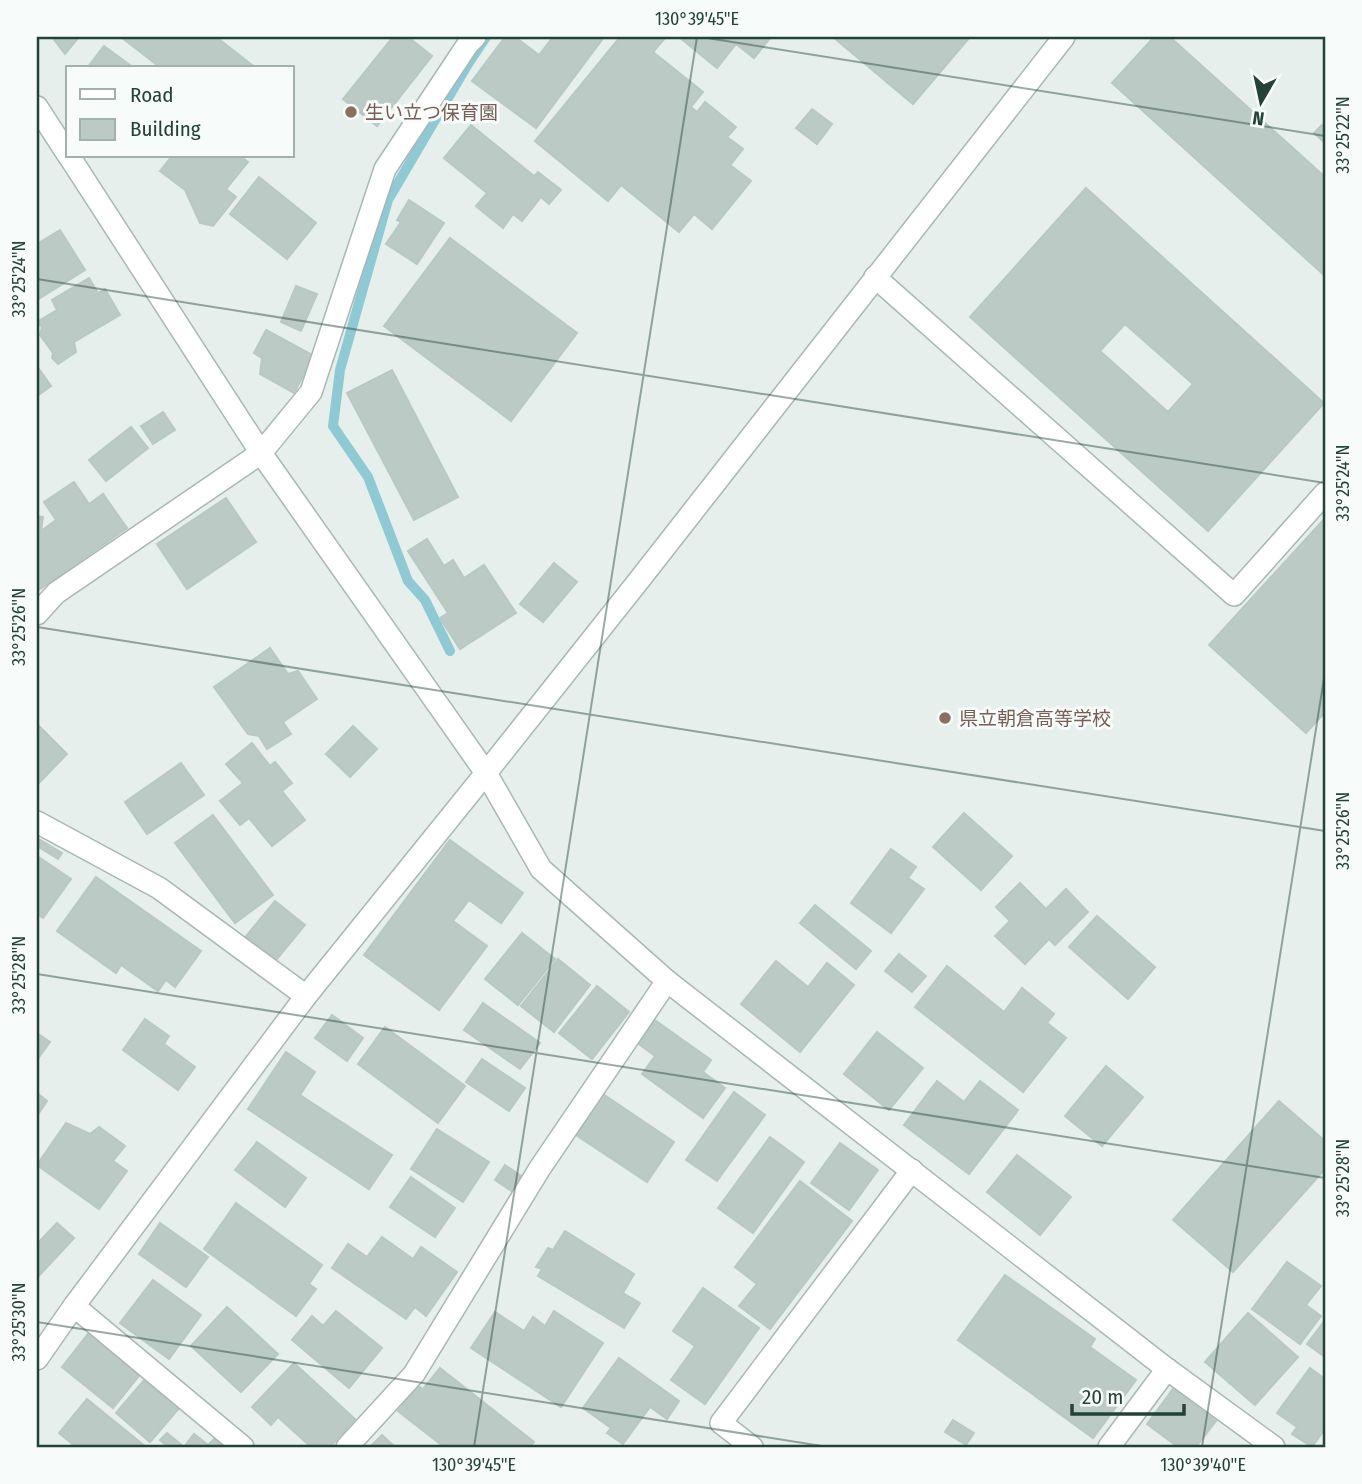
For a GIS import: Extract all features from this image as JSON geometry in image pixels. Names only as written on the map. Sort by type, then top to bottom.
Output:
[{"type":"street","points":[[37,614],[55,593],[261,453],[311,392],[385,169],[475,37]]},
{"type":"street","points":[[37,1359],[306,996],[486,773],[1064,37]]},
{"type":"street","points":[[37,107],[66,152]]},
{"type":"street","points":[[70,158],[261,453],[486,773],[541,869],[667,981],[1167,1369],[1274,1447]]},
{"type":"street","points":[[875,277],[1234,595],[1325,493]]},
{"type":"street","points":[[37,822],[159,888],[306,996]]},
{"type":"street","points":[[347,1447],[414,1374],[540,1168],[667,981]]},
{"type":"street","points":[[752,1447],[721,1423],[912,1170]]},
{"type":"street","points":[[74,1306],[243,1447]]},
{"type":"street","points":[[1110,1447],[1167,1369]]},
{"type":"building","points":[[52,37],[79,37],[65,54]]},
{"type":"building","points":[[121,37],[216,37],[253,66],[158,66]]},
{"type":"building","points":[[393,37],[408,37],[432,56],[377,126],[343,99]]},
{"type":"building","points":[[505,37],[515,37],[539,55],[553,37],[604,37],[536,128],[472,81]]},
{"type":"building","points":[[620,37],[666,37],[653,52],[703,92],[691,107],[697,112],[705,102],[736,127],[727,137],[743,149],[730,165],[751,181],[712,229],[694,214],[679,232],[621,185],[608,201],[535,141]]},
{"type":"building","points":[[679,37],[771,37],[754,58],[736,44],[717,68]]},
{"type":"building","points":[[833,37],[970,37],[913,104]]},
{"type":"building","points":[[1154,37],[1170,37],[1325,177],[1325,276],[1112,83]]},
{"type":"building","points":[[104,46],[131,66],[89,66]]},
{"type":"building","points":[[812,109],[832,124],[817,144],[796,128]]},
{"type":"building","points":[[471,125],[534,176],[538,172],[561,190],[549,204],[541,197],[522,221],[513,214],[503,228],[476,206],[487,193],[444,158]]},
{"type":"building","points":[[1322,125],[1325,128],[1325,143],[1314,133]]},
{"type":"building","points":[[170,158],[243,158],[248,162],[226,189],[236,197],[213,226],[200,223],[185,190],[160,171]]},
{"type":"building","points":[[259,177],[316,223],[287,259],[230,214]]},
{"type":"building","points":[[1086,188],[1324,403],[1208,531],[970,317]],"holes":[[[1125,324],[1193,384],[1168,412],[1100,351]]]},
{"type":"building","points":[[409,200],[444,223],[417,264],[386,244],[401,222],[397,220]]},
{"type":"building","points":[[60,230],[85,270],[37,300],[37,244]]},
{"type":"building","points":[[450,238],[577,333],[511,421],[384,326]]},
{"type":"building","points":[[89,278],[98,293],[105,289],[120,315],[74,342],[76,352],[58,364],[40,335],[42,327],[37,322],[57,310],[52,300]]},
{"type":"building","points":[[296,286],[317,294],[301,331],[281,322]]},
{"type":"building","points":[[266,330],[314,356],[294,393],[260,374],[262,358],[254,353]]},
{"type":"building","points":[[37,366],[51,386],[37,396]]},
{"type":"building","points":[[392,370],[458,497],[414,520],[347,393]]},
{"type":"building","points":[[163,412],[175,430],[153,444],[141,426]]},
{"type":"building","points":[[131,427],[148,448],[106,481],[89,460]]},
{"type":"building","points":[[74,482],[89,504],[103,494],[127,528],[37,591],[37,516],[43,517],[41,531],[56,520],[44,502]]},
{"type":"building","points":[[226,498],[256,542],[187,589],[157,544]]},
{"type":"building","points":[[1325,518],[1325,712],[1306,733],[1209,645]]},
{"type":"building","points":[[427,539],[444,566],[453,560],[464,578],[484,565],[516,613],[460,649],[440,618],[448,613],[408,551]]},
{"type":"building","points":[[554,563],[577,582],[543,622],[520,604]]},
{"type":"building","points":[[270,648],[288,674],[298,671],[317,699],[283,722],[291,734],[267,749],[259,736],[248,734],[214,687]]},
{"type":"building","points":[[37,724],[67,754],[37,785]]},
{"type":"building","points":[[353,726],[377,749],[350,777],[326,754]]},
{"type":"building","points":[[252,743],[270,766],[275,762],[292,783],[282,791],[305,820],[272,846],[249,818],[240,825],[220,801],[243,783],[226,764]]},
{"type":"building","points":[[181,763],[204,795],[147,834],[125,802]]},
{"type":"building","points":[[964,813],[1012,856],[981,890],[933,847]]},
{"type":"building","points":[[213,815],[273,895],[235,923],[175,843]]},
{"type":"building","points":[[37,838],[62,853],[58,859],[37,846]]},
{"type":"building","points":[[450,840],[523,893],[501,923],[469,900],[453,921],[487,946],[439,1010],[364,955]]},
{"type":"building","points":[[891,849],[916,867],[908,878],[924,889],[891,933],[851,903]]},
{"type":"building","points":[[37,856],[71,879],[43,918],[37,914]]},
{"type":"building","points":[[96,877],[201,951],[175,987],[166,980],[158,991],[121,965],[116,973],[57,931]]},
{"type":"building","points":[[1020,883],[1046,909],[1066,889],[1088,912],[1055,945],[1049,939],[1025,964],[995,936],[1010,921],[996,907]]},
{"type":"building","points":[[275,901],[305,925],[272,965],[242,941]]},
{"type":"building","points":[[815,905],[871,951],[856,969],[800,923]]},
{"type":"building","points":[[1097,916],[1155,967],[1128,999],[1069,947]]},
{"type":"building","points":[[522,933],[555,959],[518,1005],[485,979]]},
{"type":"building","points":[[899,954],[926,976],[912,992],[885,971]]},
{"type":"building","points":[[558,959],[590,985],[554,1032],[521,1006]]},
{"type":"building","points":[[776,961],[808,987],[827,963],[854,985],[800,1052],[741,1004]]},
{"type":"building","points":[[947,966],[1004,1012],[1022,988],[1054,1014],[1047,1023],[1066,1038],[1023,1092],[915,1007]]},
{"type":"building","points":[[597,986],[629,1012],[592,1059],[559,1033]]},
{"type":"building","points":[[483,1003],[540,1043],[520,1069],[464,1030]]},
{"type":"building","points":[[332,1015],[363,1038],[347,1061],[315,1038]]},
{"type":"building","points":[[652,1018],[711,1060],[703,1072],[725,1088],[703,1118],[642,1074],[655,1056],[635,1041]]},
{"type":"building","points":[[145,1019],[169,1036],[164,1044],[195,1067],[178,1090],[123,1050]]},
{"type":"building","points":[[385,1027],[465,1086],[438,1123],[358,1064]]},
{"type":"building","points":[[877,1032],[923,1068],[889,1110],[844,1074]]},
{"type":"building","points":[[37,1033],[50,1042],[37,1060]]},
{"type":"building","points":[[286,1052],[315,1072],[300,1095],[392,1155],[369,1189],[248,1109]]},
{"type":"building","points":[[482,1059],[525,1088],[509,1111],[466,1082]]},
{"type":"building","points":[[1106,1066],[1143,1097],[1102,1146],[1065,1116]]},
{"type":"building","points":[[937,1081],[964,1102],[980,1081],[1018,1110],[969,1174],[904,1125]]},
{"type":"building","points":[[734,1092],[765,1115],[717,1181],[686,1160]]},
{"type":"building","points":[[37,1093],[47,1101],[37,1116]]},
{"type":"building","points":[[603,1094],[674,1142],[647,1182],[576,1135]]},
{"type":"building","points":[[1279,1101],[1325,1141],[1325,1169],[1233,1272],[1173,1220]]},
{"type":"building","points":[[66,1123],[90,1134],[99,1127],[125,1146],[113,1161],[127,1171],[99,1209],[37,1165]]},
{"type":"building","points":[[437,1129],[489,1162],[463,1202],[411,1169]]},
{"type":"building","points":[[770,1137],[804,1162],[753,1233],[718,1208]]},
{"type":"building","points":[[257,1142],[306,1178],[285,1207],[235,1170]]},
{"type":"building","points":[[840,1143],[878,1170],[849,1210],[811,1183]]},
{"type":"building","points":[[1017,1155],[1071,1197],[1040,1235],[987,1192]]},
{"type":"building","points":[[505,1165],[524,1178],[513,1192],[495,1180]]},
{"type":"building","points":[[411,1177],[455,1208],[435,1237],[390,1207]]},
{"type":"building","points":[[800,1181],[852,1221],[770,1329],[739,1306],[757,1284],[735,1267]]},
{"type":"building","points":[[236,1203],[322,1265],[309,1284],[316,1289],[296,1316],[204,1249]]},
{"type":"building","points":[[57,1223],[74,1238],[37,1278],[37,1244]]},
{"type":"building","points":[[160,1223],[208,1257],[186,1287],[139,1254]]},
{"type":"building","points":[[565,1231],[634,1274],[623,1293],[640,1303],[624,1328],[538,1276],[542,1269],[536,1267],[548,1248],[553,1250]]},
{"type":"building","points":[[382,1237],[413,1259],[421,1247],[457,1272],[426,1316],[415,1307],[406,1319],[332,1268],[348,1244],[367,1257]]},
{"type":"building","points":[[1287,1262],[1321,1286],[1306,1305],[1321,1316],[1300,1344],[1252,1309]]},
{"type":"building","points":[[1005,1275],[1095,1339],[1090,1347],[1136,1380],[1093,1438],[958,1340]]},
{"type":"building","points":[[153,1280],[201,1315],[169,1359],[120,1323]]},
{"type":"building","points":[[703,1288],[759,1328],[705,1404],[671,1380],[695,1346],[673,1331]]},
{"type":"building","points":[[227,1307],[278,1354],[241,1392],[191,1346]]},
{"type":"building","points":[[336,1311],[382,1348],[349,1388],[292,1340],[312,1316],[323,1326]]},
{"type":"building","points":[[554,1311],[603,1343],[561,1407],[471,1348],[495,1312],[524,1331],[533,1317],[545,1326]]},
{"type":"building","points":[[1248,1313],[1298,1357],[1255,1405],[1205,1362]]},
{"type":"building","points":[[1325,1320],[1325,1357],[1307,1344]]},
{"type":"building","points":[[91,1330],[143,1371],[113,1408],[62,1367]]},
{"type":"building","points":[[619,1358],[679,1401],[667,1419],[650,1407],[623,1444],[607,1433],[611,1428],[583,1408]]},
{"type":"building","points":[[294,1363],[355,1419],[330,1447],[311,1447],[278,1417],[271,1425],[252,1407]]},
{"type":"building","points":[[440,1368],[534,1442],[530,1447],[444,1447],[398,1411],[418,1386],[423,1389]]},
{"type":"building","points":[[1310,1368],[1325,1379],[1325,1429],[1312,1447],[1292,1434],[1297,1427],[1277,1413]]},
{"type":"building","points":[[146,1378],[180,1407],[150,1442],[116,1413]]},
{"type":"building","points":[[1173,1389],[1216,1421],[1196,1447],[1178,1447],[1147,1424]]},
{"type":"building","points":[[87,1399],[146,1447],[76,1447],[59,1433]]},
{"type":"building","points":[[953,1420],[974,1433],[966,1445],[945,1432]]},
{"type":"building","points":[[167,1433],[184,1447],[168,1447],[160,1440]]},
{"type":"building","points":[[194,1434],[208,1445],[214,1439],[224,1447],[184,1447]]},
{"type":"building","points":[[382,1435],[395,1447],[370,1447]]},
{"type":"waterway","points":[[450,651],[425,600],[408,581],[368,477],[333,426],[340,370],[388,200],[486,37]]},
{"type":"place","name":"生い立つ保育園","points":[[351,112]]},
{"type":"place","name":"県立朝倉高等学校","points":[[945,718]]}]
